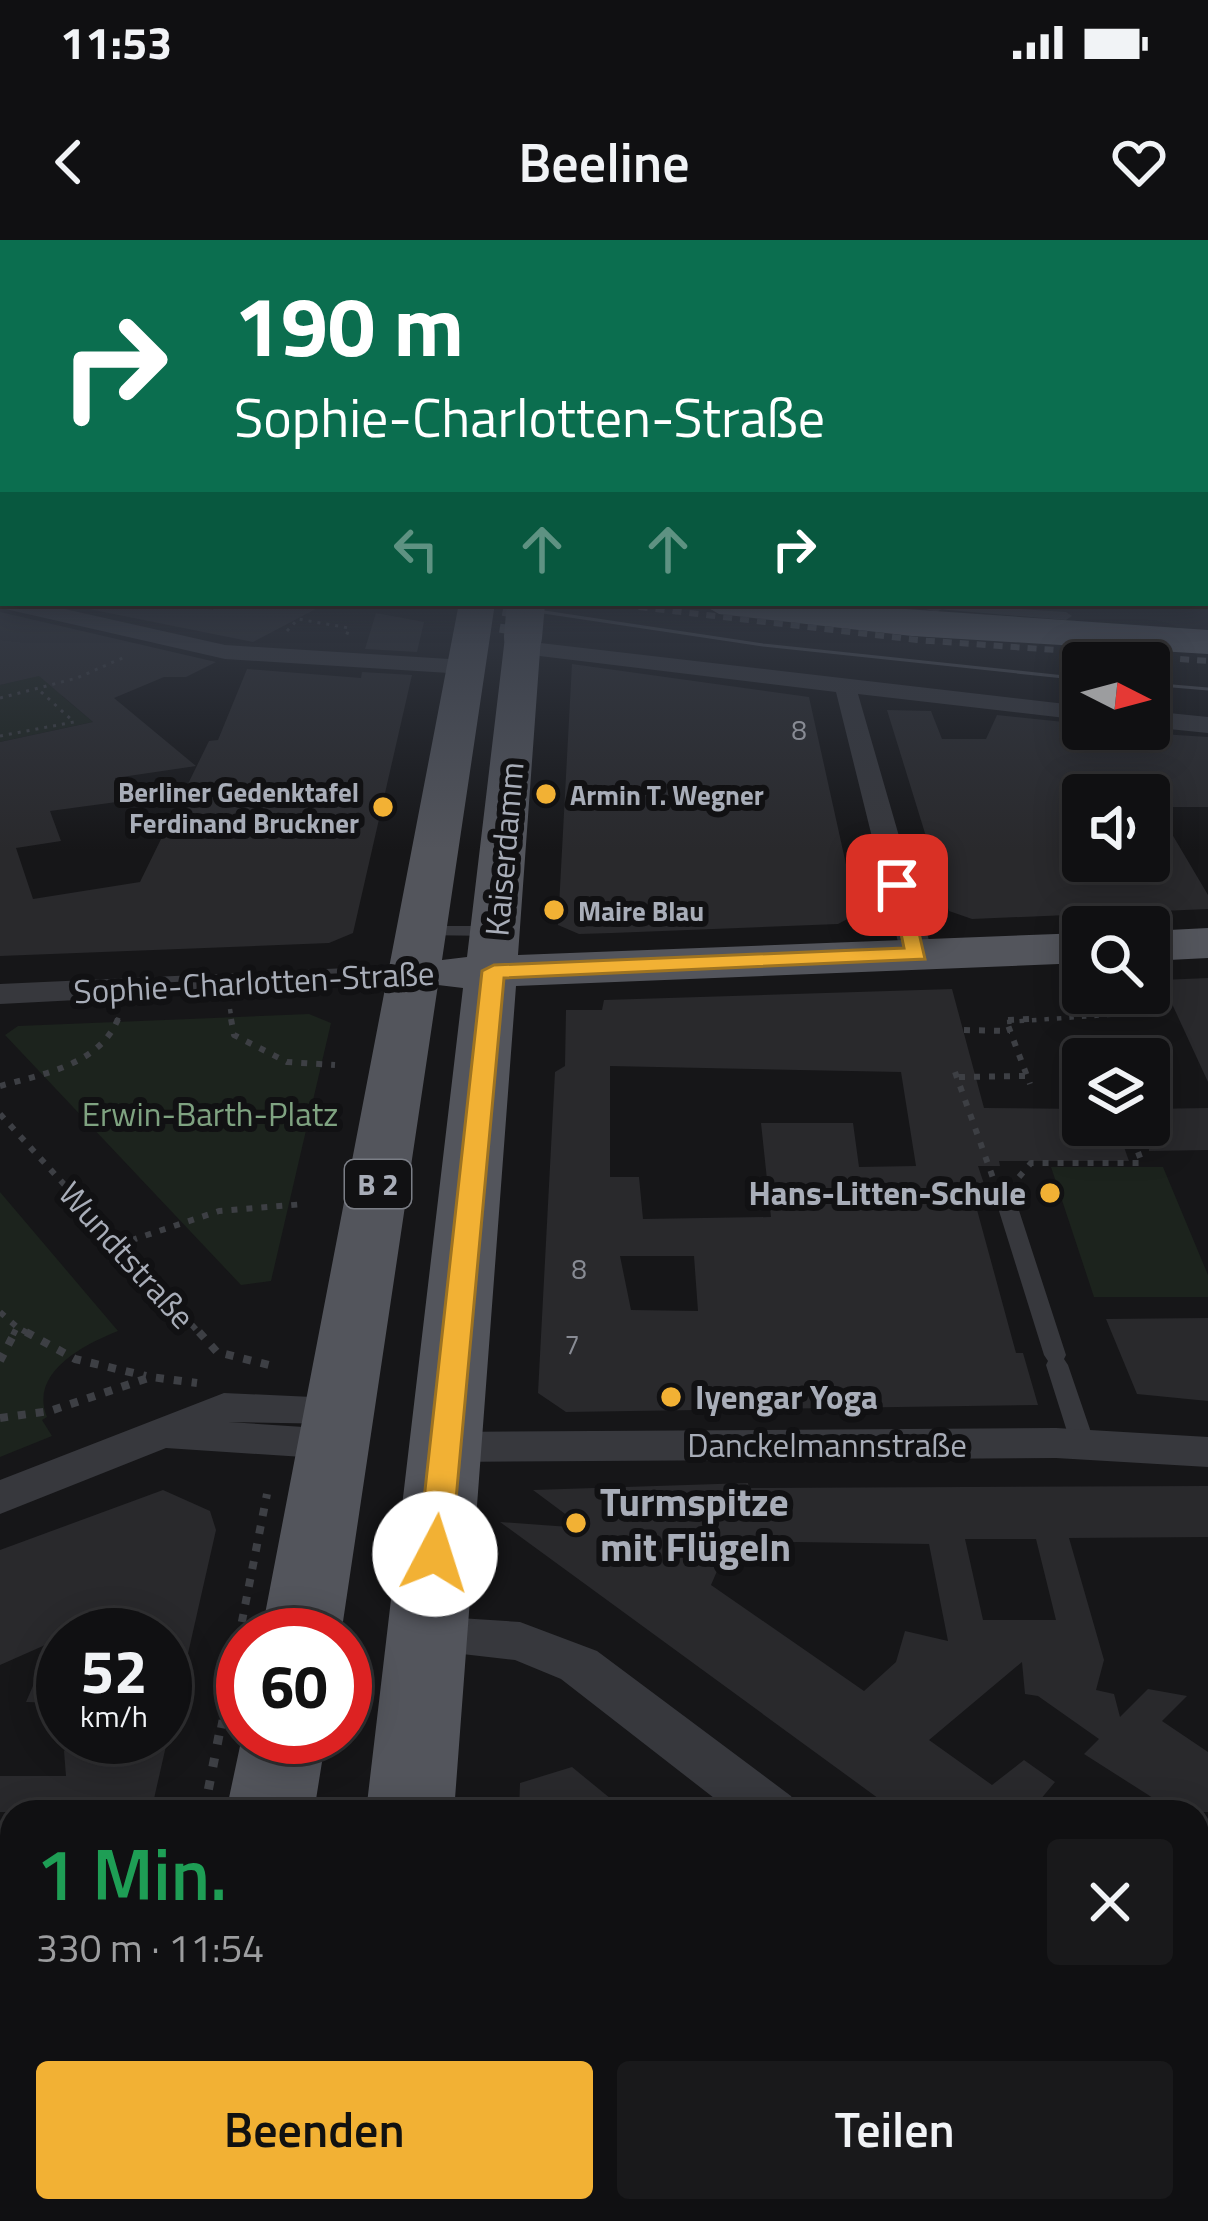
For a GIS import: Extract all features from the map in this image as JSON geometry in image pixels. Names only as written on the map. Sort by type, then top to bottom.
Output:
[{"type":"main road","name":"Kaiserdamm","points":[[306,1608],[466,665]]},
{"type":"main road","name":"Kaiserdamm","points":[[411,1800],[521,665]]},
{"type":"main road","points":[[1170,945],[1208,944]]},
{"type":"main road","points":[[414,975],[1062,949]]},
{"type":"main road","points":[[272,1800],[279,1764]]},
{"type":"street","points":[[689,665],[1062,711]]},
{"type":"street","points":[[850,688],[846,694],[917,954]]},
{"type":"street","points":[[1170,721],[1208,724]]},
{"type":"street","name":"Sophie-Charlotten-Straße","points":[[0,994],[414,975]]},
{"type":"street","points":[[0,1498],[164,1432],[337,1427]]},
{"type":"street","name":"Danckelmannstraße","points":[[445,1447],[1083,1444],[1208,1452]]},
{"type":"street","points":[[428,1635],[520,1641],[579,1665],[756,1800]]},
{"type":"lane","points":[[414,975],[493,974]]},
{"type":"lane","points":[[1004,1195],[1083,1444]]},
{"type":"path","points":[[0,698],[39,690],[102,665]]},
{"type":"path","points":[[0,736],[74,722],[39,690]]},
{"type":"path","points":[[230,1009],[234,1035],[287,1062],[335,1065]]},
{"type":"path","points":[[985,1166],[957,1074],[1028,1080],[1006,1020],[1075,1014]]},
{"type":"path","points":[[0,1087],[71,1064],[113,1036],[118,1023]]},
{"type":"path","points":[[964,1030],[1010,1031]]},
{"type":"path","name":"Wundtstraße","points":[[0,1114],[217,1352],[273,1366]]},
{"type":"path","points":[[1004,1195],[1031,1163],[1142,1163],[1136,1146]]},
{"type":"path","points":[[116,1246],[219,1210],[305,1204]]},
{"type":"path","points":[[0,1312],[17,1328],[75,1359],[197,1383]]},
{"type":"path","points":[[0,1360],[17,1328]]},
{"type":"path","points":[[0,1418],[50,1412],[151,1377]]},
{"type":"path","points":[[206,1800],[266,1500]]},
{"type":"green space","points":[[61,670],[62,696],[93,722],[0,742],[0,685]]},
{"type":"green space","name":"Erwin-Barth-Platz","points":[[309,1014],[331,1023],[271,1281],[241,1285],[5,1035],[18,1026]]},
{"type":"green space","points":[[1051,1167],[1163,1167],[1208,1275],[1208,1297],[1094,1297]]},
{"type":"green space","points":[[0,1192],[118,1331],[77,1351],[53,1373],[43,1401],[47,1417],[42,1420],[52,1436],[0,1457]]},
{"type":"building","points":[[0,665],[209,665],[186,677],[164,677],[114,698],[196,766],[115,778],[124,801],[50,811],[61,841],[16,848],[33,899],[140,882],[209,741],[218,740],[247,669],[361,678],[362,672],[412,675],[353,933],[329,943],[0,956],[0,742],[93,722],[39,676],[0,685]]},
{"type":"building","points":[[572,665],[809,697],[857,914],[838,924],[612,933],[579,934],[558,925]]},
{"type":"building","points":[[887,710],[931,711],[942,739],[986,739],[997,715],[1062,722],[1062,750],[1170,750],[1170,735],[1208,737],[1208,807],[1170,807],[1170,774],[1062,774],[1062,882],[1170,882],[1170,831],[1208,895],[1208,909],[1062,906],[1062,915],[972,919],[949,911]]},
{"type":"building","points":[[1208,978],[1208,1082],[1170,1000],[1170,980]]},
{"type":"building","points":[[952,989],[984,1108],[1062,1109],[1062,1146],[1124,1146],[1129,1161],[999,1161],[1000,1166],[978,1166],[984,1184],[970,1184],[1016,1353],[1023,1353],[1038,1405],[566,1412],[538,1393],[555,1072],[565,1066],[566,1010],[602,1010],[604,1000]],"holes":[[[610,1066],[901,1072],[916,1166],[859,1167],[853,1123],[761,1123],[771,1217],[643,1219],[639,1177],[610,1177]],[[620,1256],[694,1256],[698,1311],[631,1310]]]},
{"type":"building","points":[[1208,1108],[1208,1150],[1149,1151],[1149,1146],[1170,1146],[1170,1109]]},
{"type":"building","points":[[1208,1318],[1208,1401],[1137,1394],[1106,1319]]},
{"type":"building","points":[[748,1483],[749,1488],[1208,1486],[1208,1537],[1069,1538],[1104,1660],[1096,1690],[1114,1694],[1120,1717],[1148,1689],[1187,1696],[1162,1721],[1208,1752],[1208,1800],[1156,1800],[1084,1754],[1099,1739],[1038,1696],[1025,1694],[1022,1662],[929,1740],[992,1785],[1024,1760],[1055,1782],[1040,1800],[881,1800],[500,1522],[584,1528],[533,1490]],"holes":[[[965,1539],[1036,1539],[1056,1620],[983,1620]],[[730,1541],[929,1544],[948,1641],[905,1631],[896,1662],[864,1691],[711,1585]]]},
{"type":"building","points":[[163,1490],[210,1511],[216,1530],[192,1636],[192,1608],[36,1608],[36,1649],[0,1665],[0,1550]]},
{"type":"building","points":[[36,1679],[36,1702],[26,1702]]},
{"type":"building","points":[[65,1764],[162,1764],[154,1800],[0,1800],[0,1776],[66,1776]]},
{"type":"building","points":[[572,1767],[612,1800],[519,1800],[520,1783]]},
{"type":"tram line","points":[[955,665],[1062,677]]},
{"type":"tram line","points":[[1170,686],[1208,689]]},
{"type":"place","name":"Armin T. Wegner","points":[[546,794]]},
{"type":"place","name":"Berliner Gedenktafel Ferdinand Bruckner","points":[[383,807]]},
{"type":"place","name":"Maire Blau","points":[[554,910]]},
{"type":"place","name":"Hans-Litten-Schule","points":[[1050,1193]]},
{"type":"place","name":"Iyengar Yoga","points":[[671,1397]]},
{"type":"place","name":"Turmspitze mit Flügeln","points":[[576,1523]]},
{"type":"route","points":[[435,1554],[494,971],[917,954],[897,885]]}]
